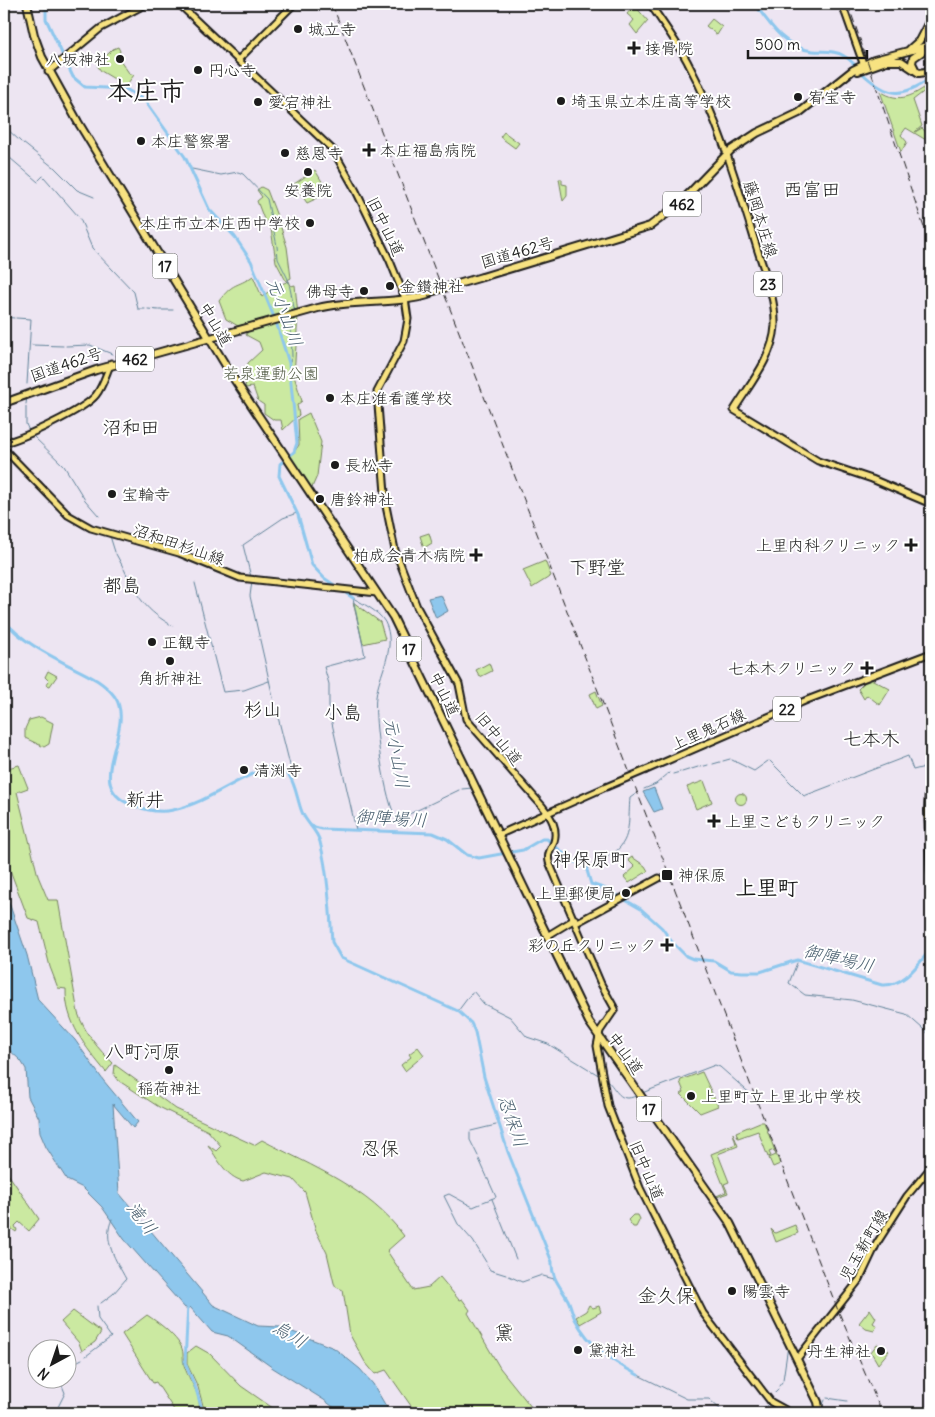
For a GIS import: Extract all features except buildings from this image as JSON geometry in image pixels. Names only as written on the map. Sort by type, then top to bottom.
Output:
[{"type":"highway","name":"中山道","points":[[27,4],[34,35],[48,72],[207,338],[377,594],[401,634],[547,936],[598,1036],[724,1213],[739,1239],[820,1410]]},
{"type":"highway","points":[[931,21],[927,30],[931,46],[917,54],[912,63],[915,69],[922,71],[927,69],[931,62]]},
{"type":"highway","points":[[880,58],[914,46],[931,21]]},
{"type":"highway","name":"国道462号","points":[[728,155],[758,135],[805,111],[860,68],[931,46]]},
{"type":"highway","name":"国道462号","points":[[4,402],[62,378],[298,312],[336,304],[405,300],[651,227],[672,213],[728,155],[751,137],[799,113],[860,68],[880,58],[931,46]]},
{"type":"highway","points":[[860,68],[890,60],[902,61],[919,73],[926,72],[931,67]]},
{"type":"highway","points":[[931,757],[928,811],[931,874]]},
{"type":"main road","points":[[48,72],[108,24],[146,4]]},
{"type":"main road","name":"旧中山道","points":[[179,4],[335,154],[381,241],[405,300],[408,319],[405,337],[377,392],[386,506],[395,550],[417,607],[459,684],[466,719],[548,813],[554,827],[553,843],[548,853],[548,862],[601,984],[615,1009],[598,1036],[597,1046],[609,1109],[640,1188],[702,1312],[770,1401],[791,1413]]},
{"type":"main road","points":[[238,60],[294,4]]},
{"type":"main road","name":"藤岡本庄線","points":[[650,4],[688,63],[728,155],[770,293],[774,317],[772,340],[766,359],[734,410],[818,461],[872,479],[931,504]]},
{"type":"main road","points":[[843,4],[860,68]]},
{"type":"main road","points":[[4,443],[26,435],[90,401],[99,392],[110,365]]},
{"type":"main road","name":"沼和田杉山線","points":[[4,449],[68,515],[86,526],[179,553],[240,578],[377,594]]},
{"type":"main road","name":"上里鬼石線","points":[[498,835],[810,699],[931,653]]},
{"type":"main road","points":[[547,936],[659,878]]},
{"type":"main road","name":"児玉新町線","points":[[797,1359],[860,1279],[877,1242],[907,1196],[931,1167]]},
{"type":"green space","points":[[634,5],[648,21],[637,34],[630,25],[634,20],[627,14]]},
{"type":"green space","points":[[712,19],[722,27],[717,35],[706,26]]},
{"type":"green space","points":[[118,47],[120,51],[118,57],[129,73],[134,75],[125,87],[117,85],[116,80],[101,71],[97,65],[113,49]]},
{"type":"green space","points":[[931,83],[931,86],[913,100],[922,126],[915,132],[922,128],[931,138],[931,143],[906,128],[901,135],[907,142],[901,152],[880,91],[900,98],[912,95]]},
{"type":"green space","points":[[504,132],[519,143],[515,148],[500,137]]},
{"type":"green space","points":[[315,170],[324,185],[320,187],[324,195],[307,203],[294,184]]},
{"type":"green space","points":[[559,179],[562,179],[562,184],[567,185],[567,196],[563,201]]},
{"type":"green space","points":[[261,187],[267,190],[277,216],[265,222],[257,201],[262,197],[257,190]]},
{"type":"green space","points":[[278,218],[287,247],[291,278],[286,281],[276,262],[270,222]]},
{"type":"green space","name":"若泉運動公園","points":[[253,276],[262,297],[274,287],[289,281],[291,286],[295,285],[298,315],[294,376],[302,401],[297,405],[299,415],[283,430],[281,420],[274,420],[264,413],[264,405],[258,401],[253,387],[245,388],[248,363],[262,350],[259,342],[246,335],[250,327],[284,318],[283,314],[238,326],[226,319],[219,301],[232,287]]},
{"type":"green space","points":[[309,413],[321,442],[317,476],[310,492],[289,459],[299,445],[298,419]]},
{"type":"green space","points":[[429,533],[432,543],[424,548],[420,536]]},
{"type":"green space","points":[[545,561],[551,576],[532,588],[523,570]]},
{"type":"green space","points":[[353,602],[380,622],[385,639],[363,644]]},
{"type":"green space","points":[[489,663],[492,671],[480,677],[476,670]]},
{"type":"green space","points":[[48,671],[57,676],[50,686],[46,685],[49,681],[45,677]]},
{"type":"green space","points":[[868,679],[890,689],[880,705],[867,695],[864,699],[858,689]]},
{"type":"green space","points":[[596,691],[602,706],[596,709],[590,694]]},
{"type":"green space","points":[[41,717],[53,723],[49,744],[44,747],[25,738],[25,729],[29,720]]},
{"type":"green space","points":[[19,765],[28,788],[17,792],[38,876],[48,900],[58,900],[78,1013],[92,1040],[113,1063],[106,1072],[78,1034],[69,1013],[66,989],[58,988],[50,967],[39,922],[28,918],[7,862],[4,839],[4,769]]},
{"type":"green space","points":[[704,781],[712,802],[696,809],[687,787]]},
{"type":"green space","points":[[741,793],[747,799],[741,805],[735,799]]},
{"type":"green space","points":[[632,857],[645,866],[648,871],[629,883],[624,877],[635,867],[628,860]]},
{"type":"green space","points":[[418,1047],[424,1055],[405,1071],[401,1065],[411,1057],[409,1054]]},
{"type":"green space","points":[[115,1065],[176,1109],[254,1145],[262,1140],[339,1180],[374,1205],[390,1219],[404,1236],[387,1251],[413,1290],[429,1287],[440,1277],[459,1300],[462,1299],[470,1310],[468,1313],[500,1368],[536,1413],[416,1413],[386,1370],[375,1374],[365,1362],[350,1335],[343,1290],[336,1287],[334,1283],[327,1253],[316,1231],[305,1192],[293,1179],[266,1172],[243,1181],[232,1176],[222,1166],[208,1145],[216,1151],[221,1146],[208,1131],[159,1107],[119,1081],[114,1074]]},
{"type":"green space","points":[[702,1072],[718,1106],[700,1113],[681,1094],[684,1092],[680,1082]]},
{"type":"green space","points":[[764,1122],[780,1164],[773,1167],[769,1158],[776,1155],[774,1150],[769,1152],[771,1156],[768,1157],[758,1131],[738,1138],[736,1132]]},
{"type":"green space","points":[[733,1133],[738,1146],[718,1154],[729,1182],[724,1184],[728,1193],[717,1197],[719,1202],[714,1197],[726,1192],[711,1154],[736,1144]]},
{"type":"green space","points":[[4,1168],[39,1219],[29,1231],[19,1222],[15,1226],[16,1232],[8,1226],[4,1230]]},
{"type":"green space","points":[[633,1215],[638,1215],[640,1219],[636,1227],[633,1227],[628,1220]]},
{"type":"green space","points":[[795,1225],[798,1233],[776,1242],[771,1229],[775,1233]]},
{"type":"green space","points":[[589,1305],[593,1308],[599,1306],[601,1312],[580,1324],[576,1317],[586,1311]]},
{"type":"green space","points":[[870,1309],[876,1318],[873,1323],[877,1326],[874,1331],[866,1329],[859,1323]]},
{"type":"green space","points":[[73,1311],[101,1332],[95,1342],[82,1351],[78,1340],[61,1322]]},
{"type":"green space","points":[[147,1315],[168,1331],[181,1346],[184,1365],[199,1401],[198,1413],[176,1413],[156,1382],[153,1383],[122,1334]]},
{"type":"green space","points":[[877,1344],[889,1351],[878,1364],[871,1352]]},
{"type":"green space","points":[[196,1346],[210,1354],[241,1386],[280,1413],[205,1413],[198,1387],[187,1364],[187,1353]]},
{"type":"water","points":[[441,595],[448,611],[436,618],[428,598]]},
{"type":"water","points":[[654,788],[662,809],[654,812],[643,792]]},
{"type":"water","name":"烏川","points":[[4,888],[27,955],[38,1000],[75,1040],[103,1080],[138,1122],[133,1128],[113,1104],[119,1193],[213,1305],[258,1326],[280,1327],[334,1348],[360,1369],[373,1384],[390,1413],[341,1413],[228,1336],[212,1332],[190,1307],[185,1308],[124,1239],[102,1207],[83,1188],[67,1180],[46,1147],[40,1133],[39,1118],[28,1097],[26,1069],[21,1061],[4,1045]]},
{"type":"waterway","name":"元小山川","points":[[46,4],[46,19],[73,77],[85,87],[126,89],[145,101],[185,157],[209,209],[235,237],[251,261],[276,322],[289,363],[297,443],[294,452],[280,464],[279,476],[298,515],[312,565],[324,578],[353,598]]},
{"type":"waterway","points":[[755,4],[786,40],[803,49],[840,54],[850,60],[863,74],[881,88],[889,91],[904,92],[931,78]]},
{"type":"waterway","points":[[4,126],[21,142]]},
{"type":"waterway","points":[[23,143],[53,167]]},
{"type":"waterway","points":[[4,152],[9,157]]},
{"type":"waterway","points":[[10,158],[38,182]]},
{"type":"waterway","points":[[54,167],[77,190],[94,197]]},
{"type":"waterway","points":[[192,169],[221,175],[238,172],[243,174],[267,199],[278,259],[288,279],[295,312]]},
{"type":"waterway","points":[[39,180],[43,176]]},
{"type":"waterway","points":[[44,177],[78,216]]},
{"type":"waterway","points":[[80,219],[84,228]]},
{"type":"waterway","points":[[84,229],[92,248],[134,292],[138,309],[145,309]]},
{"type":"waterway","points":[[148,309],[158,310]]},
{"type":"waterway","points":[[159,310],[173,310]]},
{"type":"waterway","points":[[4,317],[14,318]]},
{"type":"waterway","points":[[16,318],[31,319],[27,384]]},
{"type":"waterway","points":[[289,363],[292,357],[291,327],[295,318]]},
{"type":"waterway","points":[[32,345],[63,346]]},
{"type":"waterway","points":[[66,346],[90,345],[112,354]]},
{"type":"waterway","points":[[26,404],[27,397]]},
{"type":"waterway","points":[[26,407],[26,424],[29,431]]},
{"type":"waterway","points":[[32,435],[64,466],[85,500],[99,516]]},
{"type":"waterway","points":[[251,577],[243,545],[283,518],[297,513]]},
{"type":"waterway","points":[[110,536],[115,552]]},
{"type":"waterway","points":[[116,554],[123,567]]},
{"type":"waterway","points":[[124,569],[133,588],[149,609],[173,626]]},
{"type":"waterway","points":[[252,581],[250,596],[277,715]]},
{"type":"waterway","points":[[195,583],[223,692],[244,690],[269,681]]},
{"type":"waterway","points":[[356,830],[329,710],[329,684],[324,667],[365,656],[353,598],[382,618],[389,636],[388,654],[376,697],[376,723],[384,779],[397,820]]},
{"type":"waterway","name":"忍保川","points":[[4,620],[27,641],[95,679],[115,697],[120,710],[120,725],[112,756],[110,785],[117,796],[132,805],[152,810],[173,810],[211,796],[246,777],[270,767],[285,771],[293,782],[304,816],[320,842],[327,879],[332,942],[341,958],[458,1011],[471,1023],[475,1032],[484,1077],[508,1152],[552,1262],[555,1278],[568,1300],[575,1319],[587,1337],[618,1364],[638,1375]]},
{"type":"waterway","points":[[278,717],[291,769],[288,773]]},
{"type":"waterway","points":[[787,779],[804,796],[908,756],[913,770],[925,767]]},
{"type":"waterway","points":[[723,761],[730,759]]},
{"type":"waterway","points":[[732,760],[754,771],[768,761]]},
{"type":"waterway","points":[[770,761],[786,777]]},
{"type":"waterway","points":[[713,764],[720,762]]},
{"type":"waterway","points":[[701,767],[708,765]]},
{"type":"waterway","points":[[682,772],[698,767]]},
{"type":"waterway","points":[[673,774],[680,772]]},
{"type":"waterway","points":[[644,789],[656,784],[669,773]]},
{"type":"waterway","name":"元小山川","points":[[462,789],[472,788]]},
{"type":"waterway","name":"元小山川","points":[[428,805],[459,790]]},
{"type":"waterway","points":[[615,852],[627,834],[630,798],[637,793]]},
{"type":"waterway","name":"元小山川","points":[[399,819],[426,806]]},
{"type":"waterway","name":"御陣場川","points":[[311,826],[322,829],[433,833],[447,839],[467,855],[479,858],[523,850],[542,839],[547,839],[571,860],[586,867],[591,884],[606,889],[641,909],[662,928],[672,942],[686,956],[693,959],[714,961],[731,971],[760,972],[797,960],[882,985],[890,985],[904,978],[916,968],[931,949]]},
{"type":"waterway","points":[[587,868],[600,864],[612,853]]},
{"type":"waterway","points":[[797,963],[789,983],[805,995],[852,1000],[906,1014],[931,1036]]},
{"type":"waterway","points":[[458,1011],[473,991],[484,1004],[510,1017],[527,1037],[548,1044],[600,1076]]},
{"type":"waterway","points":[[642,1093],[715,1065],[720,1067],[754,1097]]},
{"type":"waterway","points":[[606,1079],[622,1097],[630,1098],[636,1096]]},
{"type":"waterway","points":[[471,1131],[496,1125]]},
{"type":"waterway","points":[[470,1133],[470,1140],[478,1156]]},
{"type":"waterway","points":[[479,1159],[496,1197],[483,1202]]},
{"type":"waterway","points":[[480,1204],[473,1207],[449,1194],[444,1196],[458,1224],[473,1241],[486,1262]]},
{"type":"waterway","points":[[492,1199],[516,1259]]},
{"type":"waterway","points":[[101,1303],[113,1294],[126,1279],[109,1243],[109,1227],[112,1219]]},
{"type":"waterway","points":[[487,1265],[490,1270],[506,1275]]},
{"type":"waterway","points":[[509,1276],[522,1282],[542,1275]]},
{"type":"waterway","points":[[543,1276],[554,1279]]},
{"type":"waterway","name":"滝川","points":[[188,1304],[185,1363],[196,1389],[203,1413]]},
{"type":"waterway","points":[[86,1356],[111,1337],[98,1319],[97,1306]]},
{"type":"waterway","points":[[783,1380],[788,1346]]},
{"type":"waterway","points":[[78,1361],[82,1359]]},
{"type":"waterway","name":"忍保川","points":[[638,1375],[687,1399],[709,1399],[724,1413]]},
{"type":"waterway","points":[[779,1386],[782,1382]]},
{"type":"waterway","points":[[775,1392],[778,1389]]},
{"type":"waterway","points":[[55,1413],[65,1393],[64,1390]]},
{"type":"waterway","points":[[827,1398],[847,1401]]},
{"type":"waterway","points":[[822,1407],[825,1400]]},
{"type":"waterway","points":[[759,1413],[769,1403]]},
{"type":"railway","points":[[332,4],[837,1308],[882,1413]]},
{"type":"railway","points":[[848,4],[931,248]]},
{"type":"place","name":"城立寺","points":[[298,29]]},
{"type":"place","name":"接骨院","points":[[634,48]]},
{"type":"place","name":"八坂神社","points":[[120,59]]},
{"type":"place","name":"円心寺","points":[[198,70]]},
{"type":"place","name":"宥宝寺","points":[[798,97]]},
{"type":"place","name":"埼玉県立本庄高等学校","points":[[561,101]]},
{"type":"place","name":"愛宕神社","points":[[258,102]]},
{"type":"place","name":"本庄警察署","points":[[141,141]]},
{"type":"place","name":"本庄福島病院","points":[[369,150]]},
{"type":"place","name":"慈恩寺","points":[[285,153]]},
{"type":"place","name":"安養院","points":[[308,172]]},
{"type":"place","name":"本庄市立本庄西中学校","points":[[310,223]]},
{"type":"place","name":"金鑚神社","points":[[390,286]]},
{"type":"place","name":"佛母寺","points":[[364,291]]},
{"type":"place","name":"本庄准看護学校","points":[[330,398]]},
{"type":"place","name":"長松寺","points":[[335,465]]},
{"type":"place","name":"宝輪寺","points":[[112,494]]},
{"type":"place","name":"唐鈴神社","points":[[320,499]]},
{"type":"place","name":"上里内科クリニック","points":[[911,545]]},
{"type":"place","name":"柏成会青木病院","points":[[476,555]]},
{"type":"place","name":"正観寺","points":[[152,642]]},
{"type":"place","name":"角折神社","points":[[170,661]]},
{"type":"place","name":"七本木クリニック","points":[[867,668]]},
{"type":"place","name":"清渕寺","points":[[244,770]]},
{"type":"place","name":"上里こどもクリニック","points":[[714,821]]},
{"type":"place","name":"神保原","points":[[667,875]]},
{"type":"place","name":"上里郵便局","points":[[626,893]]},
{"type":"place","name":"彩の丘クリニック","points":[[667,945]]},
{"type":"place","name":"稲荷神社","points":[[169,1070]]},
{"type":"place","name":"上里町立上里北中学校","points":[[691,1096]]},
{"type":"place","name":"陽雲寺","points":[[732,1291]]},
{"type":"place","name":"黛神社","points":[[578,1350]]},
{"type":"place","name":"丹生神社","points":[[881,1351]]},
{"type":"district","name":"本庄市","points":[[146,90]]},
{"type":"district","name":"西富田","points":[[812,189]]},
{"type":"district","name":"沼和田","points":[[131,427]]},
{"type":"district","name":"下野堂","points":[[597,567]]},
{"type":"district","name":"都島","points":[[122,585]]},
{"type":"district","name":"杉山","points":[[263,709]]},
{"type":"district","name":"小島","points":[[343,712]]},
{"type":"district","name":"七本木","points":[[871,738]]},
{"type":"district","name":"新井","points":[[145,799]]},
{"type":"district","name":"神保原町","points":[[591,859]]},
{"type":"district","name":"上里町","points":[[767,887]]},
{"type":"district","name":"八町河原","points":[[143,1051]]},
{"type":"district","name":"忍保","points":[[380,1148]]},
{"type":"district","name":"金久保","points":[[666,1295]]},
{"type":"district","name":"黛","points":[[504,1332]]}]
